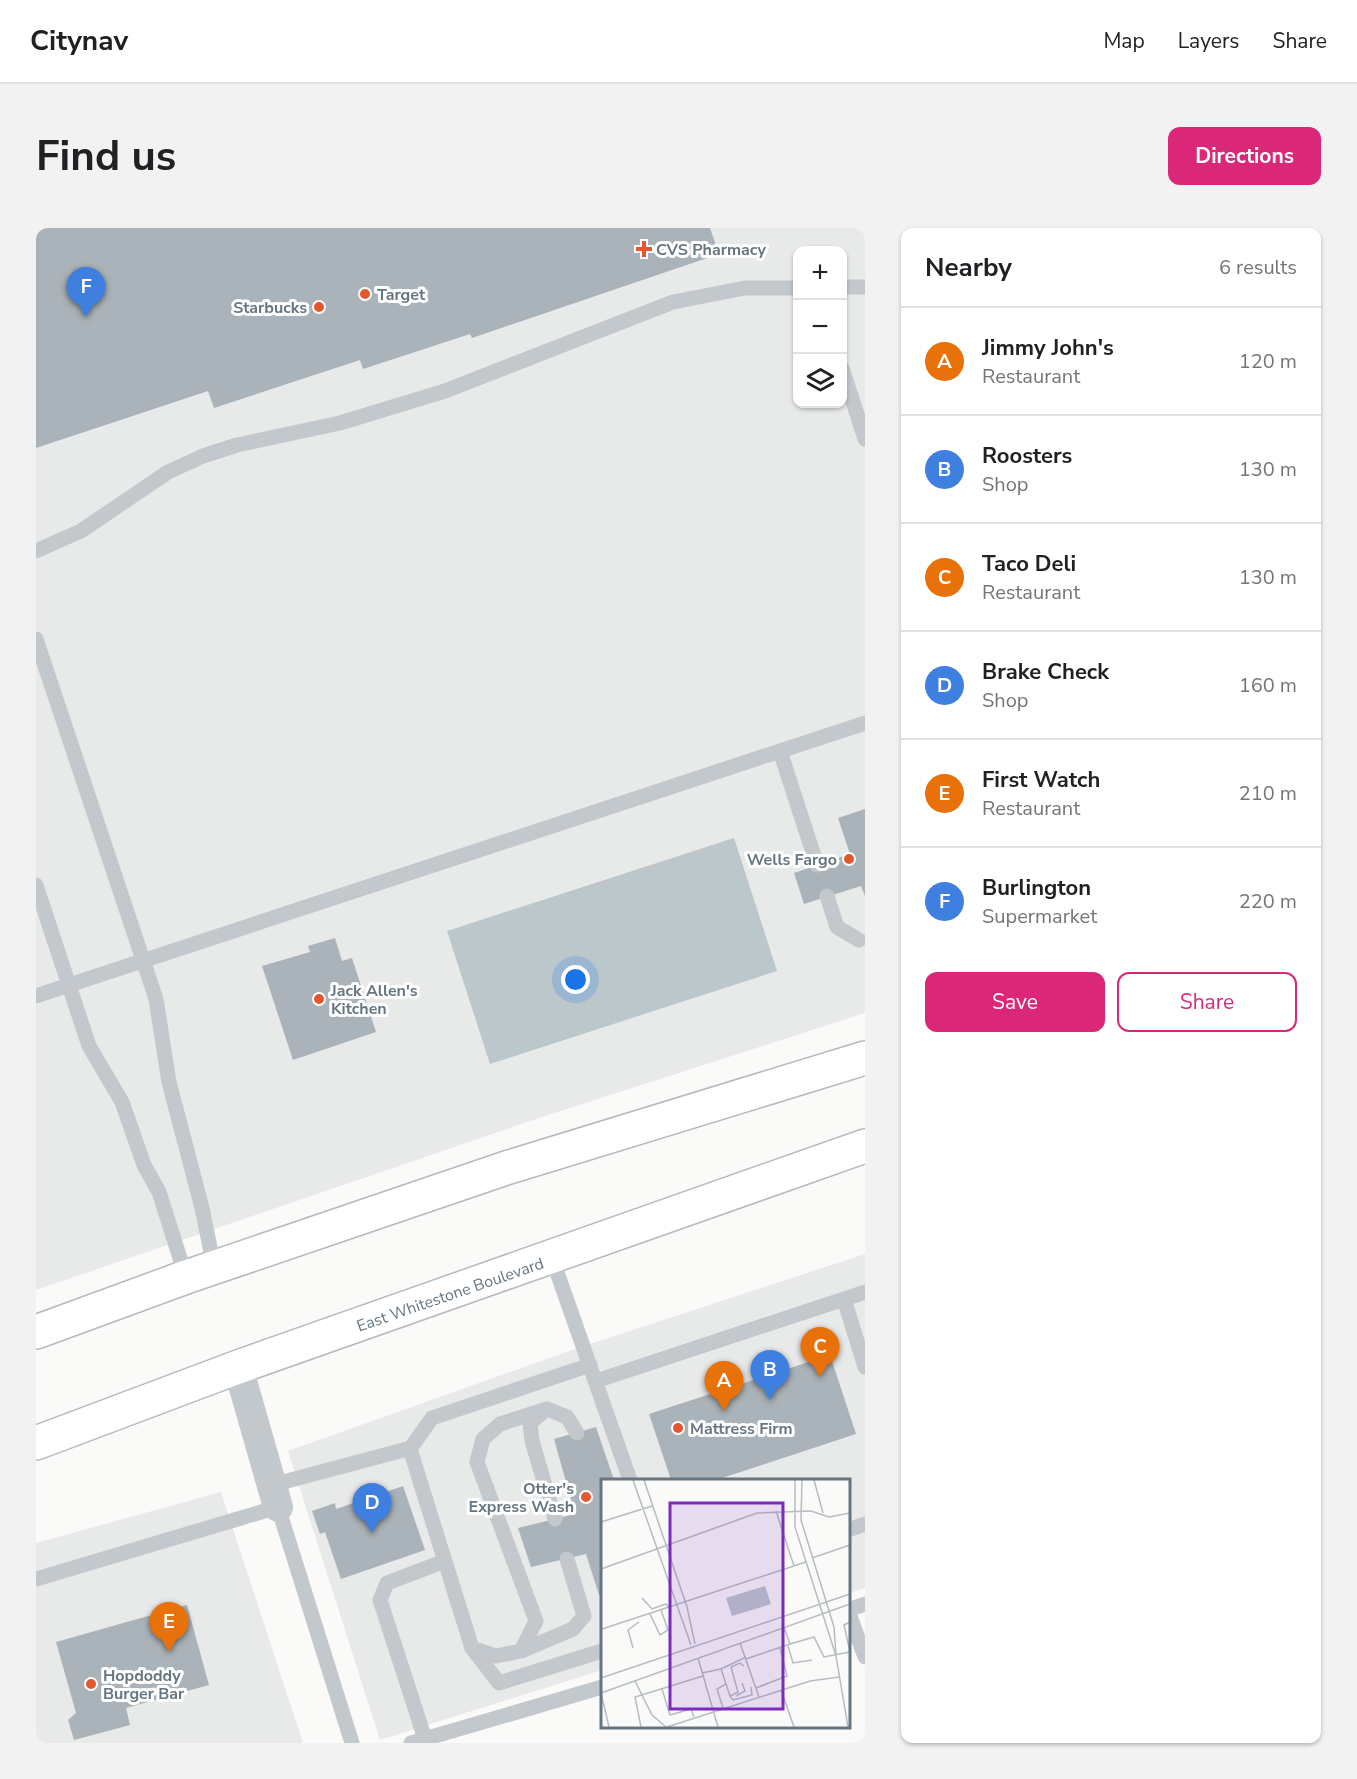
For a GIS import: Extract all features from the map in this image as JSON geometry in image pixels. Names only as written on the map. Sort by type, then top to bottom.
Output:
[{"type":"main road","points":[[36,1332],[200,1272],[506,1168],[865,1058]]},
{"type":"main road","name":"East Whitestone Boulevard","points":[[36,1443],[238,1367],[865,1146]]},
{"type":"street","points":[[238,1367],[275,1496]]},
{"type":"lane","points":[[847,287],[865,287]]},
{"type":"lane","points":[[36,551],[81,531],[168,472],[203,456],[237,445],[340,423],[434,395],[673,302],[745,288],[793,288]]},
{"type":"lane","points":[[847,381],[865,439]]},
{"type":"lane","points":[[36,639],[160,1017],[169,1082],[202,1208],[200,1272]]},
{"type":"lane","points":[[36,996],[865,723]]},
{"type":"lane","points":[[780,751],[817,865]]},
{"type":"lane","points":[[36,885],[89,1046],[122,1102],[144,1164],[200,1272]]},
{"type":"lane","points":[[827,897],[837,927],[859,940]]},
{"type":"lane","points":[[552,1258],[630,1479]]},
{"type":"lane","points":[[596,1381],[865,1292]]},
{"type":"lane","points":[[844,1299],[865,1367]]},
{"type":"lane","points":[[36,1579],[411,1448],[432,1418],[590,1365]]},
{"type":"lane","points":[[521,1651],[536,1621],[477,1462],[483,1439],[501,1424],[547,1408],[567,1417],[577,1433]]},
{"type":"lane","points":[[547,1408],[530,1423],[532,1442],[555,1519]]},
{"type":"lane","points":[[411,1448],[472,1648],[499,1683],[601,1652]]},
{"type":"lane","points":[[275,1496],[352,1743]]},
{"type":"lane","points":[[850,1530],[865,1524]]},
{"type":"lane","points":[[472,1648],[496,1656],[521,1651],[573,1629],[584,1616],[567,1559]]},
{"type":"lane","points":[[445,1562],[387,1583],[380,1600],[418,1741],[601,1688]]},
{"type":"lane","points":[[850,1610],[865,1604]]},
{"type":"lane","points":[[850,1613],[865,1657]]},
{"type":"shaded area","points":[[36,228],[865,228],[865,1013],[539,1118],[36,1290]]},
{"type":"shaded area","points":[[734,838],[777,971],[490,1064],[447,931]]},
{"type":"shaded area","points":[[865,1254],[865,1588],[850,1593],[850,1479],[601,1479],[601,1670],[380,1740],[288,1451],[572,1350]]},
{"type":"shaded area","points":[[221,1492],[303,1743],[36,1743],[36,1543]]},
{"type":"building","name":"Target","points":[[36,228],[710,228],[719,254],[472,338],[470,334],[363,369],[360,360],[214,408],[208,391],[36,448]]},
{"type":"building","name":"Wells Fargo","points":[[865,809],[865,896],[861,886],[804,904],[794,873],[850,854],[838,818]]},
{"type":"building","name":"Jack Allen's Kitchen","points":[[335,938],[342,961],[352,958],[376,1032],[293,1060],[262,966],[310,952],[308,946]]},
{"type":"building","points":[[830,1355],[856,1434],[719,1479],[671,1479],[649,1414]]},
{"type":"building","name":"Otter's Express Wash","points":[[596,1427],[614,1479],[601,1479],[601,1594],[599,1595],[586,1554],[531,1567],[518,1528],[575,1514],[554,1439]]},
{"type":"building","points":[[403,1486],[425,1550],[341,1579],[325,1532],[320,1534],[312,1511],[335,1503],[336,1509]]},
{"type":"building","points":[[187,1605],[209,1685],[126,1708],[130,1725],[74,1740],[68,1720],[76,1713],[56,1642]]},
{"type":"place","name":"CVS Pharmacy","points":[[644,249]]},
{"type":"place","name":"Target","points":[[365,294]]},
{"type":"place","name":"Starbucks","points":[[319,307]]},
{"type":"place","name":"Burlington","points":[[86,317]]},
{"type":"place","name":"Wells Fargo","points":[[849,859]]},
{"type":"place","name":"Jack Allen's Kitchen","points":[[319,999]]},
{"type":"place","name":"Taco Deli","points":[[820,1377]]},
{"type":"place","name":"Roosters","points":[[770,1400]]},
{"type":"place","name":"Jimmy John's","points":[[724,1411]]},
{"type":"place","name":"Mattress Firm","points":[[678,1428]]},
{"type":"place","name":"Otter's Express Wash","points":[[586,1497]]},
{"type":"place","name":"Brake Check","points":[[372,1533]]},
{"type":"place","name":"First Watch","points":[[169,1652]]},
{"type":"place","name":"Hopdoddy Burger Bar","points":[[91,1684]]}]
